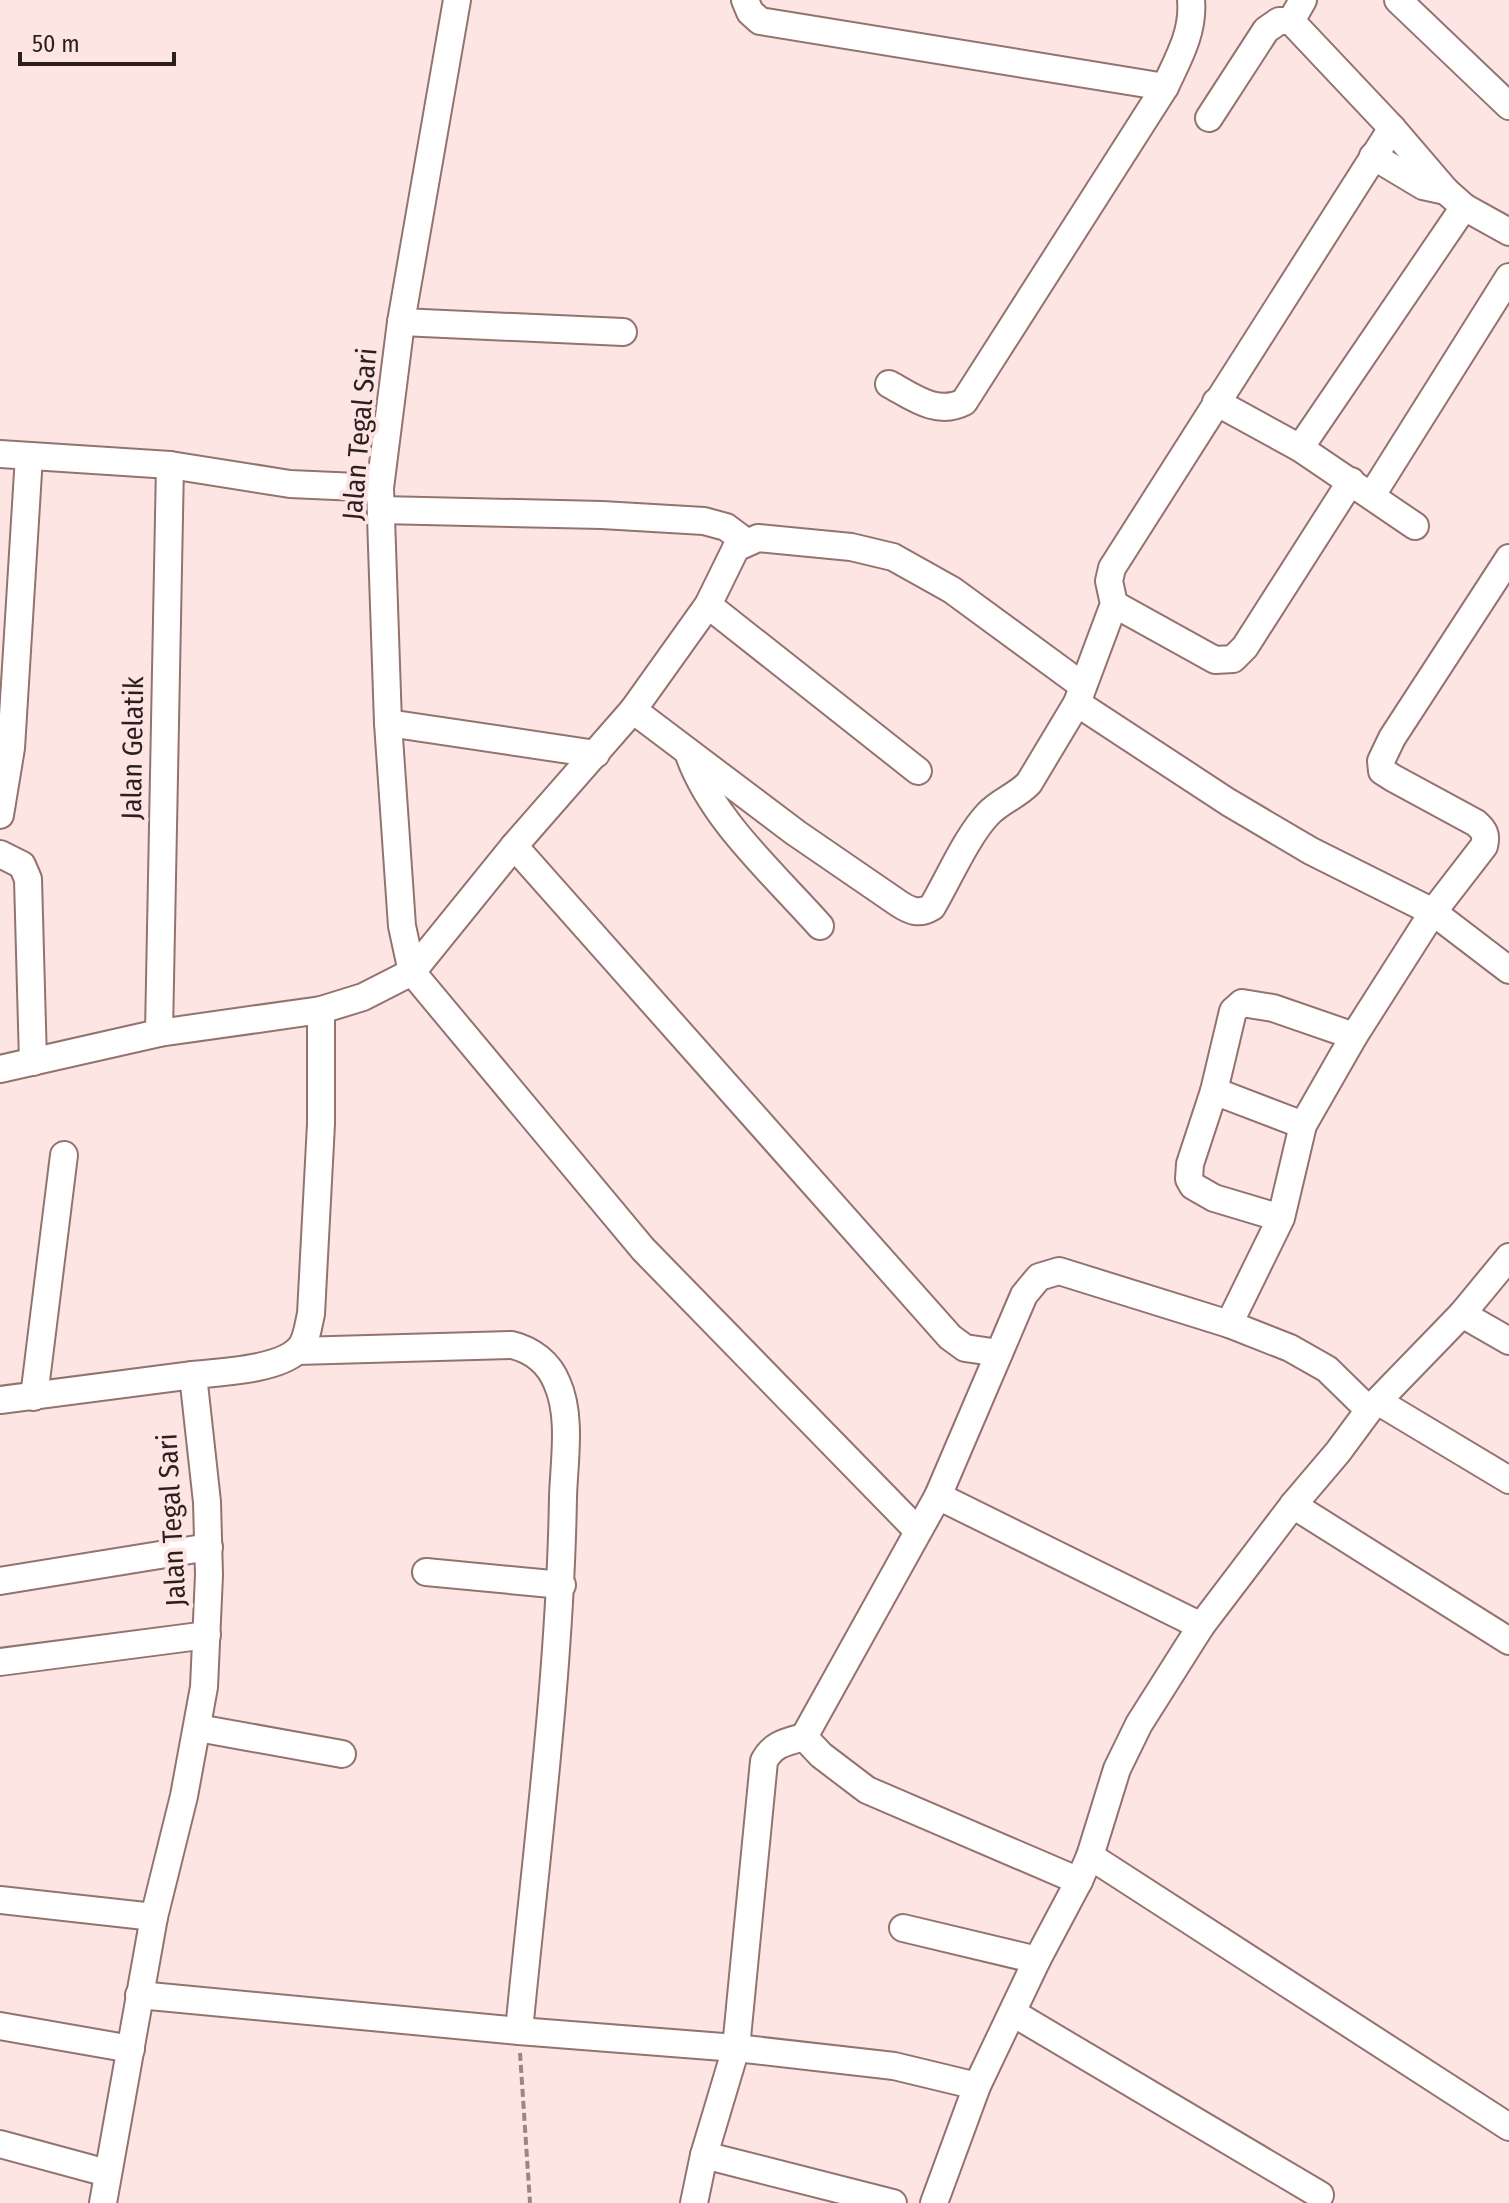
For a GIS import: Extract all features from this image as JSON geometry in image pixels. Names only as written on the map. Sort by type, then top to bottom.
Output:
[{"type":"street","name":"Jalan Tegal Sari","points":[[412,972],[402,926],[388,723],[380,499],[401,322],[457,0]]},
{"type":"street","points":[[745,0],[750,12],[760,21],[1165,87]]},
{"type":"street","points":[[889,384],[928,405],[942,408],[964,402],[1165,87],[1188,36],[1191,0]]},
{"type":"street","points":[[1398,0],[1509,106]]},
{"type":"street","points":[[1209,118],[1266,30],[1291,7],[1455,199]]},
{"type":"street","points":[[633,710],[809,842],[909,911],[919,912],[932,907],[981,821],[1022,792],[1029,783],[1080,694],[1114,604],[1109,581],[1112,568],[1392,128]]},
{"type":"street","points":[[1373,156],[1423,186],[1455,199],[1509,232]]},
{"type":"street","points":[[1300,448],[1455,199]]},
{"type":"street","points":[[1114,604],[1215,660],[1233,659],[1362,488],[1509,277]]},
{"type":"street","points":[[401,322],[623,332]]},
{"type":"street","points":[[1216,402],[1300,448],[1415,526]]},
{"type":"street","points":[[0,454],[170,465],[380,499],[704,521],[726,527],[746,542]]},
{"type":"street","points":[[0,815],[11,748],[29,456]]},
{"type":"street","name":"Jalan Gelatik","points":[[159,1033],[170,465]]},
{"type":"street","points":[[0,1069],[159,1033],[321,1010],[363,997],[412,972],[514,846],[633,710],[708,605],[736,548],[758,538],[851,547],[893,557],[952,590],[1080,694],[1228,802],[1311,851],[1433,912],[1509,970]]},
{"type":"street","points":[[1229,1324],[1281,1218],[1303,1125],[1354,1036],[1433,912],[1484,846],[1484,830],[1382,771],[1381,761],[1392,738],[1509,558]]},
{"type":"street","points":[[708,605],[918,771]]},
{"type":"street","points":[[388,723],[596,754]]},
{"type":"street","points":[[688,752],[703,787],[727,821],[820,926]]},
{"type":"street","points":[[514,846],[950,1337],[965,1348],[999,1353]]},
{"type":"street","points":[[0,854],[22,865],[28,879],[33,1062]]},
{"type":"street","points":[[412,972],[643,1249],[918,1531]]},
{"type":"street","points":[[1281,1218],[1214,1198],[1193,1186],[1189,1179],[1195,1145],[1214,1091],[1233,1011],[1242,1003],[1273,1008],[1354,1036]]},
{"type":"street","points":[[297,1351],[304,1342],[311,1314],[321,1124],[321,1010]]},
{"type":"street","points":[[1214,1091],[1303,1125]]},
{"type":"street","points":[[34,1397],[64,1155]]},
{"type":"street","points":[[934,2203],[977,2086],[1090,1856],[1126,1748],[1201,1626],[1293,1505],[1374,1406],[1462,1314],[1509,1257]]},
{"type":"street","points":[[694,2203],[704,2155],[736,2048],[764,1761],[770,1750],[779,1744],[804,1737],[938,1496],[1024,1295],[1032,1283],[1047,1273],[1059,1271],[1229,1324],[1290,1348],[1318,1363],[1374,1406],[1509,1480]]},
{"type":"street","points":[[1462,1314],[1509,1341]]},
{"type":"street","points":[[0,1400],[263,1366],[297,1351],[493,1344],[523,1348],[546,1365],[557,1383],[564,1419],[562,1585],[519,2031]]},
{"type":"street","name":"Jalan Tegal Sari","points":[[103,2203],[154,1917],[198,1728],[207,1635],[209,1547],[193,1375]]},
{"type":"street","points":[[938,1496],[1201,1626]]},
{"type":"street","points":[[1293,1505],[1509,1641]]},
{"type":"street","points":[[0,1581],[209,1547]]},
{"type":"street","points":[[426,1572],[562,1585]]},
{"type":"street","points":[[0,1662],[207,1635]]},
{"type":"street","points":[[198,1728],[342,1754]]},
{"type":"street","points":[[804,1737],[821,1755],[867,1790],[1079,1881]]},
{"type":"street","points":[[1090,1856],[1509,2127]]},
{"type":"street","points":[[0,1900],[154,1917]]},
{"type":"street","points":[[903,1928],[1037,1960]]},
{"type":"street","points":[[139,1995],[736,2048],[894,2066],[977,2086]]},
{"type":"street","points":[[1013,2013],[1320,2195]]},
{"type":"street","points":[[0,2026],[131,2049]]},
{"type":"street","points":[[0,2144],[107,2173]]},
{"type":"street","points":[[704,2155],[893,2203]]},
{"type":"path","points":[[519,2031],[530,2203]]}]
